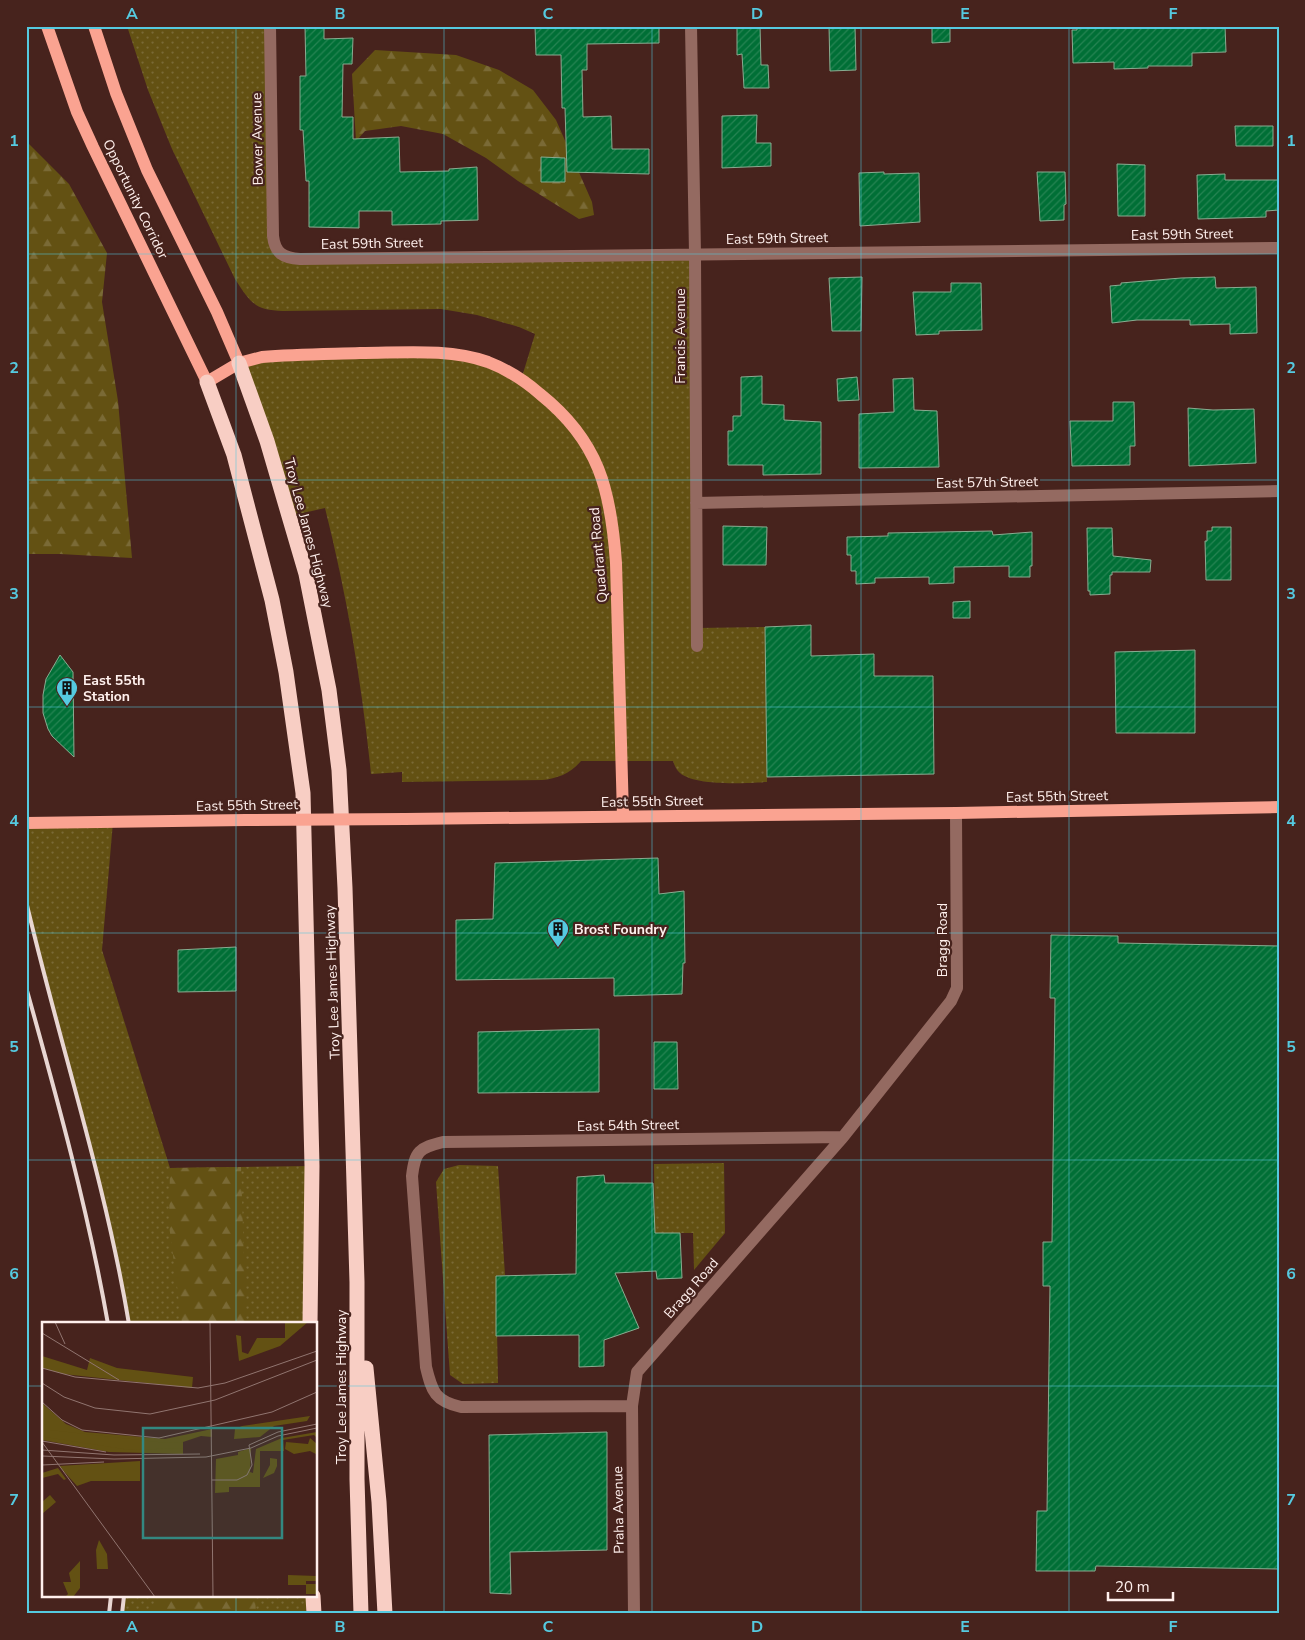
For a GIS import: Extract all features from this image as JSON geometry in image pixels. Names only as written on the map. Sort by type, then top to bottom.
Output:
[{"type":"highway","name":"Troy Lee James Highway","points":[[239,363],[267,441],[306,574],[322,653],[339,770],[346,888],[357,1282],[357,1479],[361,1614]]},
{"type":"highway","name":"Troy Lee James Highway","points":[[207,382],[234,455],[272,600],[286,672],[303,793],[312,1166],[310,1322]]},
{"type":"highway","points":[[357,1282],[379,1502],[385,1614]]},
{"type":"highway","points":[[306,1598],[306,1614]]},
{"type":"highway","points":[[314,1598],[314,1614]]},
{"type":"main road","name":"Opportunity Corridor","points":[[47,26],[77,112],[207,382]]},
{"type":"main road","name":"Opportunity Corridor","points":[[94,26],[113,84],[147,170],[217,312],[239,363]]},
{"type":"main road","name":"Quadrant Road","points":[[207,382],[239,363],[273,356],[408,353],[456,355],[488,362],[522,380],[551,402],[573,425],[594,457],[601,472],[612,523],[616,573],[623,816]]},
{"type":"main road","name":"East 55th Street","points":[[26,823],[956,813],[1279,807]]},
{"type":"street","name":"Bower Avenue","points":[[270,26],[273,236],[277,251]]},
{"type":"street","name":"Francis Avenue","points":[[691,26],[695,254],[697,646]]},
{"type":"street","name":"East 59th Street","points":[[277,251],[286,257],[300,259],[1279,248]]},
{"type":"street","name":"East 57th Street","points":[[696,503],[1279,491]]},
{"type":"street","name":"Bragg Road","points":[[632,1406],[637,1372],[843,1137],[951,1001],[957,988],[956,813]]},
{"type":"street","name":"East 54th Street","points":[[632,1406],[461,1408],[446,1404],[431,1388],[426,1367],[412,1176],[413,1164],[418,1154],[426,1146],[443,1142],[843,1137]]},
{"type":"street","name":"Praha Avenue","points":[[632,1406],[634,1614]]},
{"type":"green space","points":[[127,26],[270,26],[273,236],[282,255],[695,254],[697,628],[765,627],[767,782],[720,783],[695,780],[678,771],[673,761],[581,761],[563,775],[542,780],[402,782],[402,772],[371,774],[353,640],[325,508],[290,516],[239,363],[250,359],[456,355],[521,380],[535,334],[519,327],[477,315],[441,309],[283,311],[265,309],[254,303],[235,279],[172,149],[148,90]]},
{"type":"green space","points":[[375,50],[456,55],[499,70],[533,90],[556,120],[592,202],[594,215],[579,219],[518,181],[486,158],[443,134],[401,126],[365,131],[356,141],[352,74]]},
{"type":"green space","points":[[26,141],[69,184],[107,253],[102,302],[118,401],[132,558],[26,554]]},
{"type":"green space","points":[[113,822],[102,950],[170,1168],[312,1166],[310,1322],[129,1322],[106,1207],[50,999],[26,901],[26,823]]},
{"type":"green space","points":[[724,1163],[725,1233],[694,1270],[693,1233],[655,1233],[654,1164]]},
{"type":"green space","points":[[459,1165],[498,1166],[505,1275],[496,1276],[498,1383],[463,1384],[450,1375],[436,1182],[444,1169]]},
{"type":"green space","points":[[241,1167],[246,1322],[182,1322],[169,1225],[170,1168]]},
{"type":"green space","points":[[124,1598],[306,1598],[306,1614],[122,1614]]},
{"type":"green space","points":[[157,1598],[255,1598],[256,1614],[155,1614]]},
{"type":"building","points":[[305,26],[324,26],[324,39],[353,38],[352,64],[343,64],[342,117],[353,117],[353,139],[399,137],[400,172],[449,171],[449,169],[477,167],[478,220],[441,221],[441,224],[392,225],[392,211],[359,211],[359,228],[309,227],[309,181],[306,181],[303,130],[300,130],[300,76],[306,76]]},
{"type":"building","points":[[535,26],[659,26],[659,43],[587,44],[587,70],[582,70],[583,117],[611,116],[612,149],[649,149],[649,174],[567,172],[565,108],[562,108],[561,55],[536,55]]},
{"type":"building","points":[[737,26],[760,26],[761,65],[768,65],[769,88],[744,88],[742,54],[737,55]]},
{"type":"building","points":[[829,26],[855,26],[856,70],[830,71]]},
{"type":"building","points":[[932,26],[950,26],[950,42],[932,43]]},
{"type":"building","points":[[1077,26],[1225,26],[1226,52],[1192,53],[1192,66],[1148,66],[1148,68],[1114,69],[1114,62],[1073,63],[1072,30],[1077,30]]},
{"type":"building","points":[[757,115],[756,143],[771,143],[771,166],[722,168],[722,116]]},
{"type":"building","points":[[1235,126],[1273,126],[1273,146],[1236,146]]},
{"type":"building","points":[[541,157],[565,158],[565,182],[541,182]]},
{"type":"building","points":[[1117,164],[1145,165],[1145,216],[1118,216]]},
{"type":"building","points":[[884,172],[884,174],[919,173],[920,222],[860,226],[859,173]]},
{"type":"building","points":[[1037,172],[1065,172],[1066,204],[1064,205],[1064,220],[1040,221]]},
{"type":"building","points":[[1225,174],[1225,180],[1279,180],[1279,210],[1266,211],[1266,217],[1198,219],[1197,175]]},
{"type":"building","points":[[862,277],[861,331],[832,331],[829,278]]},
{"type":"building","points":[[1215,277],[1216,288],[1256,287],[1257,333],[1230,334],[1230,324],[1190,325],[1190,320],[1137,320],[1112,323],[1110,286],[1121,285],[1121,283]]},
{"type":"building","points":[[951,283],[981,283],[982,330],[939,331],[939,334],[916,335],[913,292],[951,292]]},
{"type":"building","points":[[762,376],[762,404],[784,405],[784,420],[821,422],[821,474],[763,475],[763,465],[728,465],[728,431],[733,431],[733,416],[741,416],[741,377]]},
{"type":"building","points":[[857,377],[859,400],[838,401],[837,379]]},
{"type":"building","points":[[913,378],[914,410],[937,411],[939,467],[859,468],[859,414],[894,412],[893,379]]},
{"type":"building","points":[[1113,402],[1134,402],[1135,446],[1130,446],[1130,465],[1072,466],[1070,421],[1113,421]]},
{"type":"building","points":[[1188,408],[1213,410],[1254,409],[1256,463],[1189,466]]},
{"type":"building","points":[[723,526],[767,527],[766,565],[723,565]]},
{"type":"building","points":[[1212,527],[1231,527],[1231,580],[1206,580],[1205,541],[1207,541],[1207,531],[1212,531]]},
{"type":"building","points":[[1087,528],[1112,528],[1113,556],[1151,560],[1150,572],[1112,572],[1112,575],[1110,575],[1110,594],[1090,595],[1090,591],[1088,591]]},
{"type":"building","points":[[992,531],[993,535],[1032,532],[1032,566],[1030,566],[1030,577],[1009,577],[1009,566],[954,567],[954,583],[929,584],[929,577],[875,578],[875,583],[856,584],[856,571],[851,571],[851,555],[847,555],[847,537],[888,536],[888,533]]},
{"type":"building","points":[[970,601],[970,618],[953,618],[953,602]]},
{"type":"building","points":[[811,625],[811,656],[874,654],[874,676],[933,676],[934,774],[767,777],[765,627]]},
{"type":"building","points":[[1195,650],[1195,733],[1116,733],[1115,652]]},
{"type":"building","name":"East 55th Station","points":[[60,655],[73,672],[74,757],[52,736],[43,713],[43,695],[46,679]]},
{"type":"building","name":"Brost Foundry","points":[[658,858],[659,894],[684,891],[685,963],[683,963],[682,994],[614,996],[614,978],[456,980],[456,920],[493,919],[495,863]]},
{"type":"building","points":[[1051,935],[1118,936],[1118,943],[1279,946],[1279,1569],[1096,1566],[1095,1571],[1036,1571],[1037,1511],[1047,1511],[1050,1286],[1043,1286],[1043,1242],[1052,1242],[1055,998],[1050,998]]},
{"type":"building","points":[[236,947],[236,991],[178,992],[178,950]]},
{"type":"building","points":[[599,1029],[599,1092],[478,1093],[478,1032]]},
{"type":"building","points":[[654,1042],[677,1042],[678,1089],[654,1089]]},
{"type":"building","points":[[604,1175],[605,1183],[653,1183],[655,1233],[680,1233],[682,1278],[657,1279],[656,1271],[615,1273],[639,1328],[604,1340],[604,1366],[579,1367],[579,1335],[496,1336],[496,1276],[576,1274],[577,1177]]},
{"type":"building","points":[[607,1432],[607,1550],[510,1552],[511,1594],[490,1593],[489,1435]]},
{"type":"railway","points":[[26,901],[95,1164],[129,1322]]},
{"type":"railway","points":[[26,987],[81,1197],[108,1322]]},
{"type":"railway","points":[[109,1614],[111,1598]]},
{"type":"railway","points":[[122,1614],[124,1598]]},
{"type":"place","name":"East 55th Station","points":[[67,707]]},
{"type":"place","name":"Brost Foundry","points":[[558,948]]}]
